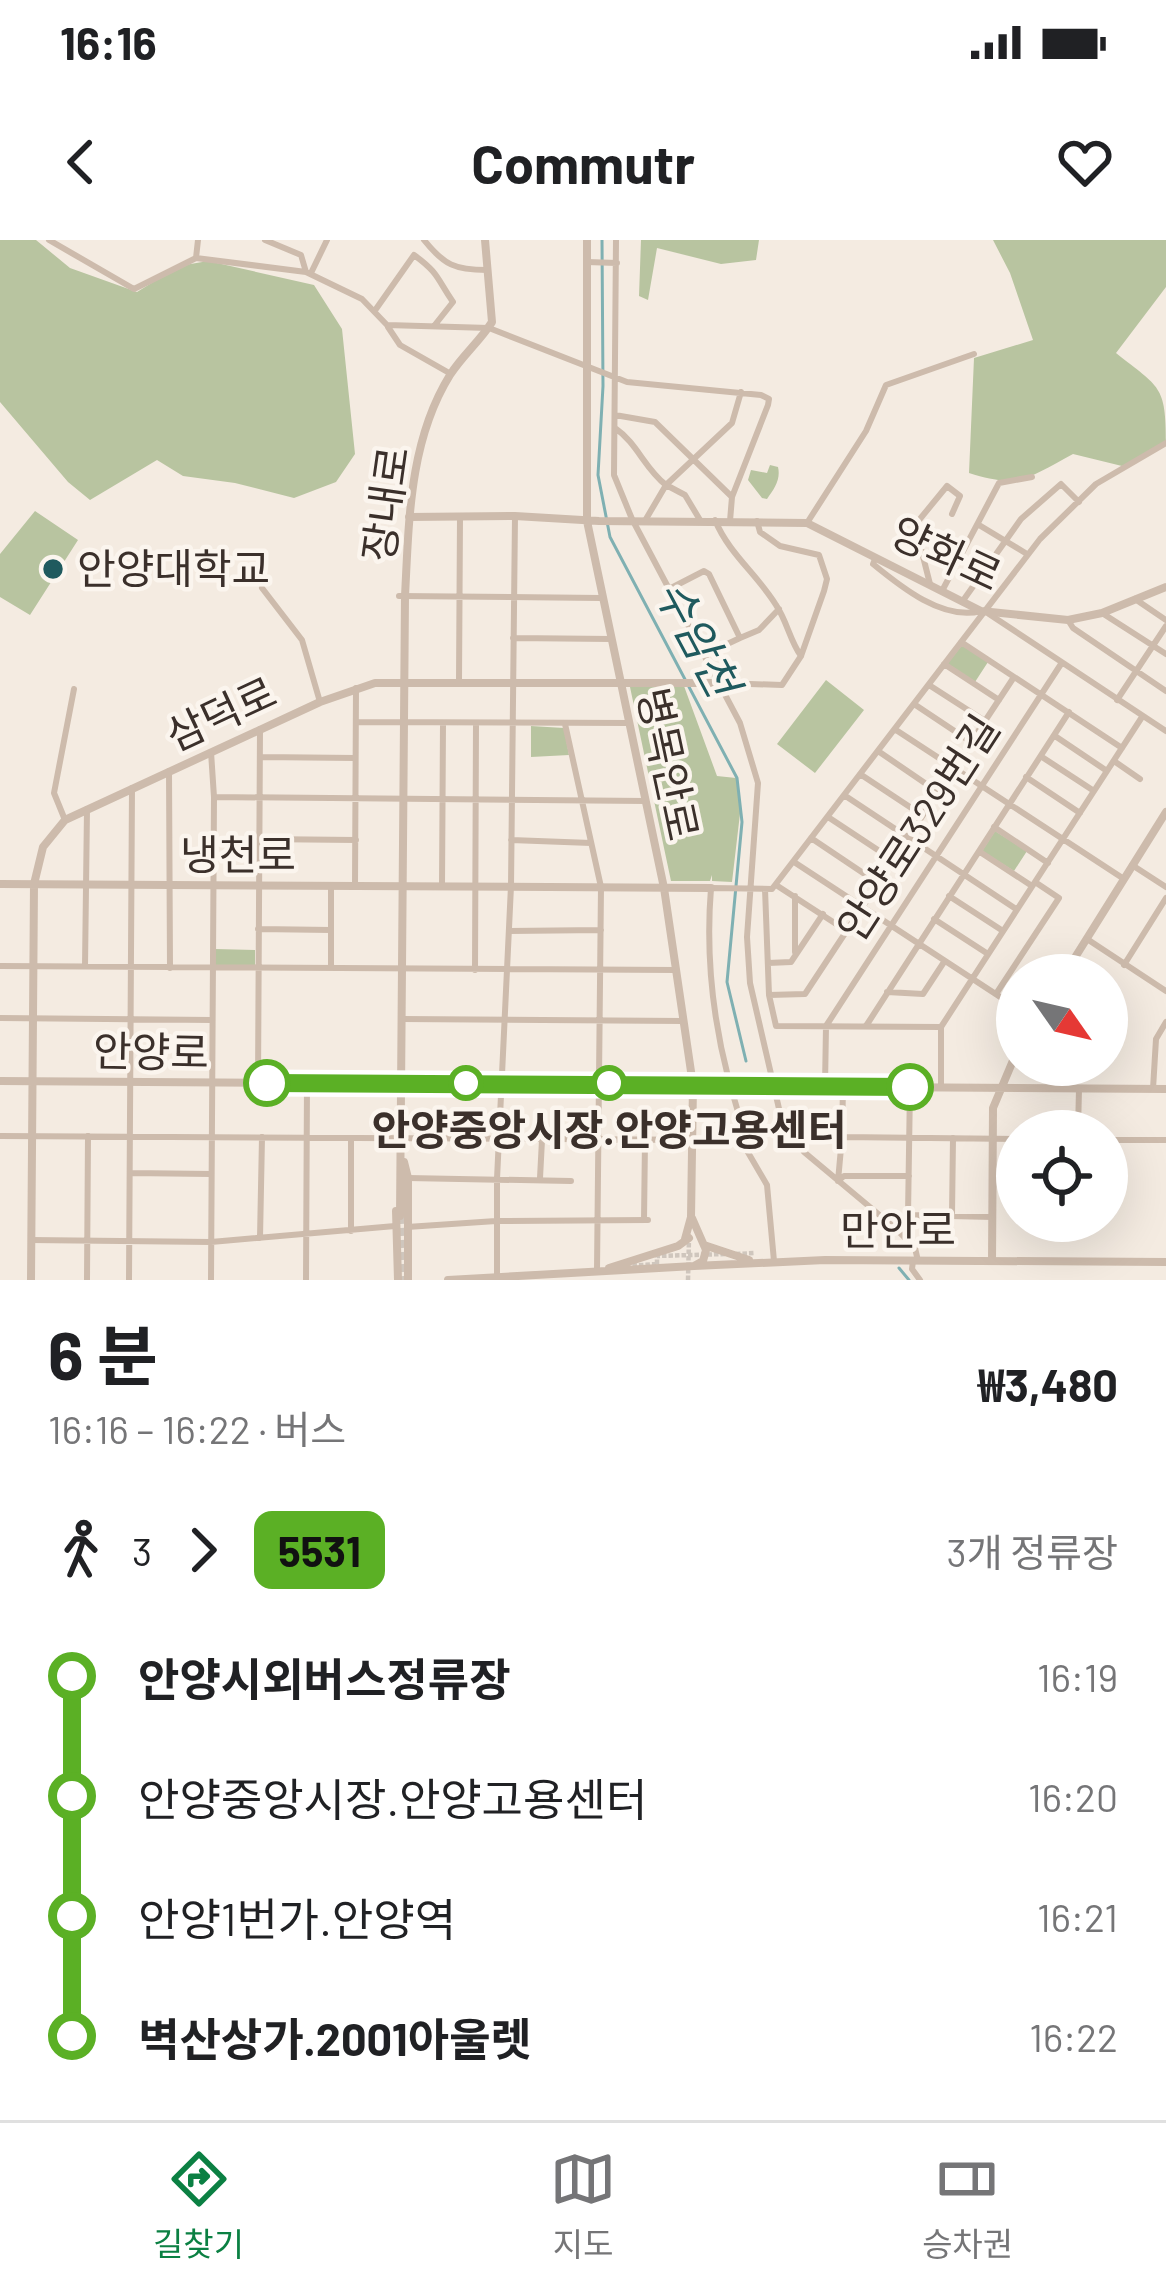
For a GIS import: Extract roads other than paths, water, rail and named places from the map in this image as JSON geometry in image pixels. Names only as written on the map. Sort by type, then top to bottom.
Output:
[{"type":"street","points":[[49,240],[134,290],[196,258],[309,273],[376,309],[400,345],[451,374]]},
{"type":"street","points":[[196,258],[198,240]]},
{"type":"street","points":[[266,240],[301,255],[309,273]]},
{"type":"street","points":[[309,273],[327,240]]},
{"type":"street","points":[[424,240],[443,263],[458,270],[487,270]]},
{"type":"street","points":[[485,240],[489,328]]},
{"type":"street","name":"병목안로","points":[[587,240],[591,262],[587,521],[664,887],[693,1085],[692,1216]]},
{"type":"street","points":[[616,240],[614,475],[632,519],[740,723],[758,783],[748,889],[750,982],[780,1113],[796,1141],[915,1248],[912,1269],[920,1280]]},
{"type":"street","points":[[376,309],[414,254],[440,274]]},
{"type":"street","points":[[591,262],[614,263]]},
{"type":"street","points":[[434,326],[454,302],[440,274],[443,263]]},
{"type":"street","points":[[387,326],[489,328],[614,378],[769,399],[732,496],[730,521]]},
{"type":"street","name":"장내로","points":[[401,1145],[402,596],[410,517],[418,447],[451,374],[489,328]]},
{"type":"street","points":[[807,524],[866,431],[886,386],[974,354]]},
{"type":"street","points":[[646,520],[667,486],[732,423],[741,392]]},
{"type":"street","points":[[615,415],[650,420],[732,496]]},
{"type":"street","points":[[615,428],[652,475],[685,495],[700,520]]},
{"type":"street","points":[[746,1149],[748,1141],[708,976],[711,888],[776,885],[1027,554],[1096,484],[1166,443]]},
{"type":"street","points":[[942,591],[999,483],[1032,476]]},
{"type":"street","points":[[962,602],[1021,519],[1061,484],[1079,502]]},
{"type":"street","points":[[930,584],[915,525],[947,486],[961,496],[952,514]]},
{"type":"street","points":[[497,1276],[500,1083],[511,886],[515,516]]},
{"type":"street","points":[[410,517],[587,521]]},
{"type":"street","points":[[459,680],[460,518]]},
{"type":"street","points":[[715,520],[731,552],[779,609],[801,656]]},
{"type":"street","name":"양화로","points":[[587,521],[807,524],[983,611],[1068,620],[1102,613],[1166,587]]},
{"type":"street","points":[[721,683],[782,685],[801,656],[827,579],[819,555],[780,545],[760,532],[758,521]]},
{"type":"street","points":[[977,524],[1027,554]]},
{"type":"street","points":[[876,555],[873,564],[907,592],[962,613],[983,611],[1166,731]]},
{"type":"street","points":[[670,588],[704,571],[709,574],[740,638]]},
{"type":"street","points":[[262,588],[302,640],[320,702]]},
{"type":"street","points":[[402,596],[601,598]]},
{"type":"street","points":[[1117,700],[1166,623],[1135,599]]},
{"type":"street","points":[[706,654],[759,629],[779,609]]},
{"type":"street","points":[[1102,613],[1166,654]]},
{"type":"street","points":[[1068,620],[1072,628],[1166,691]]},
{"type":"street","points":[[513,638],[610,639]]},
{"type":"street","points":[[961,642],[1122,748]]},
{"type":"street","points":[[944,664],[999,700]]},
{"type":"street","name":"안양로329번길","points":[[826,1026],[1061,664]]},
{"type":"street","points":[[769,995],[805,994],[1014,677]]},
{"type":"street","name":"삼덕로","points":[[65,820],[356,688],[459,680],[721,683]]},
{"type":"street","points":[[929,685],[985,721]]},
{"type":"street","points":[[32,1280],[34,884],[43,847],[65,820],[54,793],[74,688]]},
{"type":"street","points":[[355,886],[356,688]]},
{"type":"street","points":[[914,704],[971,742]]},
{"type":"street","points":[[866,1026],[1069,712]]},
{"type":"street","points":[[941,1087],[941,1027],[1142,716]]},
{"type":"street","points":[[356,722],[629,723]]},
{"type":"street","points":[[442,886],[443,723]]},
{"type":"street","points":[[475,970],[476,723]]},
{"type":"street","points":[[0,1136],[308,1137],[401,1145],[499,1139],[542,1140],[598,1139],[645,1139],[727,1140],[746,1149],[767,1185],[771,1261],[728,1256],[703,1243],[681,1242],[600,1270],[598,1139],[601,887],[565,724]]},
{"type":"street","points":[[258,1083],[260,729]]},
{"type":"street","points":[[895,729],[1124,879]]},
{"type":"street","points":[[1054,735],[1107,771]]},
{"type":"street","points":[[878,751],[938,792]]},
{"type":"street","points":[[211,1280],[212,752]]},
{"type":"street","points":[[1040,756],[1094,791]]},
{"type":"street","points":[[260,757],[356,758]]},
{"type":"street","points":[[1114,760],[1140,779]]},
{"type":"street","points":[[169,771],[170,968]]},
{"type":"street","points":[[860,775],[923,815]]},
{"type":"street","points":[[1026,777],[1080,813]]},
{"type":"street","points":[[129,1280],[132,788]]},
{"type":"street","points":[[844,795],[1017,909]]},
{"type":"street","points":[[214,797],[646,801]]},
{"type":"street","points":[[86,966],[87,809]]},
{"type":"street","points":[[1077,954],[1166,812]]},
{"type":"street","points":[[828,817],[893,860]]},
{"type":"street","points":[[994,827],[1048,863]]},
{"type":"street","points":[[811,838],[879,883]]},
{"type":"street","points":[[259,839],[356,840]]},
{"type":"street","points":[[511,840],[591,843]]},
{"type":"street","points":[[979,851],[1059,898],[1022,954]]},
{"type":"street","points":[[793,862],[996,994]]},
{"type":"street","points":[[1132,865],[1166,887]]},
{"type":"street","name":"냉천로","points":[[0,884],[711,888]]},
{"type":"street","points":[[331,885],[331,968]]},
{"type":"street","points":[[776,885],[847,931]]},
{"type":"street","points":[[765,889],[769,995],[776,1026],[941,1027]]},
{"type":"street","points":[[795,896],[795,957]]},
{"type":"street","points":[[949,896],[1003,931]]},
{"type":"street","points":[[1128,958],[1166,898]]},
{"type":"street","points":[[768,963],[791,962],[823,914]]},
{"type":"street","points":[[934,919],[988,954]]},
{"type":"street","points":[[258,929],[331,930]]},
{"type":"street","points":[[509,931],[601,930]]},
{"type":"street","points":[[1087,939],[1109,954]]},
{"type":"street","points":[[887,992],[923,994],[945,961]]},
{"type":"street","points":[[0,966],[676,970]]},
{"type":"street","points":[[1128,967],[1166,991]]},
{"type":"street","points":[[0,1018],[212,1020]]},
{"type":"street","points":[[402,1019],[683,1021]]},
{"type":"street","points":[[1153,1089],[1156,1039],[1166,1022]]},
{"type":"street","points":[[826,1026],[826,1086]]},
{"type":"street","points":[[1156,1039],[1166,1039]]},
{"type":"street","name":"안양로","points":[[0,1081],[1166,1089]]},
{"type":"street","points":[[306,1280],[308,1083]]},
{"type":"street","points":[[838,1181],[842,1087]]},
{"type":"street","points":[[895,1228],[908,1215],[910,1087]]},
{"type":"street","points":[[992,1261],[993,1108],[1000,1088]]},
{"type":"street","points":[[1078,1089],[1078,1110]]},
{"type":"street","points":[[87,1280],[88,1136]]},
{"type":"street","points":[[260,1238],[262,1138]]},
{"type":"street","points":[[351,1138],[351,1231]]},
{"type":"street","points":[[952,1215],[953,1138]]},
{"type":"street","points":[[796,1141],[996,1138]]},
{"type":"street","points":[[407,1227],[646,1220],[645,1139]]},
{"type":"street","points":[[540,1180],[542,1140]]},
{"type":"street","points":[[1128,1140],[1166,1140]]},
{"type":"street","points":[[401,1145],[408,1178],[408,1280]]},
{"type":"street","points":[[398,1280],[401,1145]]},
{"type":"street","points":[[130,1173],[211,1174]]},
{"type":"street","points":[[838,1181],[844,1176],[909,1176]]},
{"type":"street","points":[[408,1178],[571,1180]]},
{"type":"street","points":[[908,1215],[993,1216]]},
{"type":"street","points":[[692,1216],[703,1243],[703,1261],[689,1266],[677,1257],[692,1216]]},
{"type":"street","points":[[31,1240],[211,1242],[351,1231],[398,1221]]},
{"type":"street","name":"만안로","points":[[448,1280],[771,1261],[1166,1262]]},
{"type":"waterway","name":"수암천","points":[[602,240],[598,475],[610,537],[737,778],[742,822],[727,982],[746,1061]]},
{"type":"waterway","name":"수암천","points":[[899,1268],[909,1280]]},
{"type":"tunnel","points":[[512,1080],[593,1081]]},
{"type":"tunnel","points":[[400,1216],[404,1280]]},
{"type":"tunnel","points":[[688,1280],[689,1238]]},
{"type":"tunnel","points":[[736,1254],[754,1253]]},
{"type":"tunnel","points":[[657,1264],[657,1256],[725,1254]]},
{"type":"tunnel","points":[[626,1266],[657,1264]]},
{"type":"place","name":"안양대학교","points":[[53,569]]},
{"type":"place","name":"안양중앙시장.안양고용센터","points":[[609,1083]]}]
